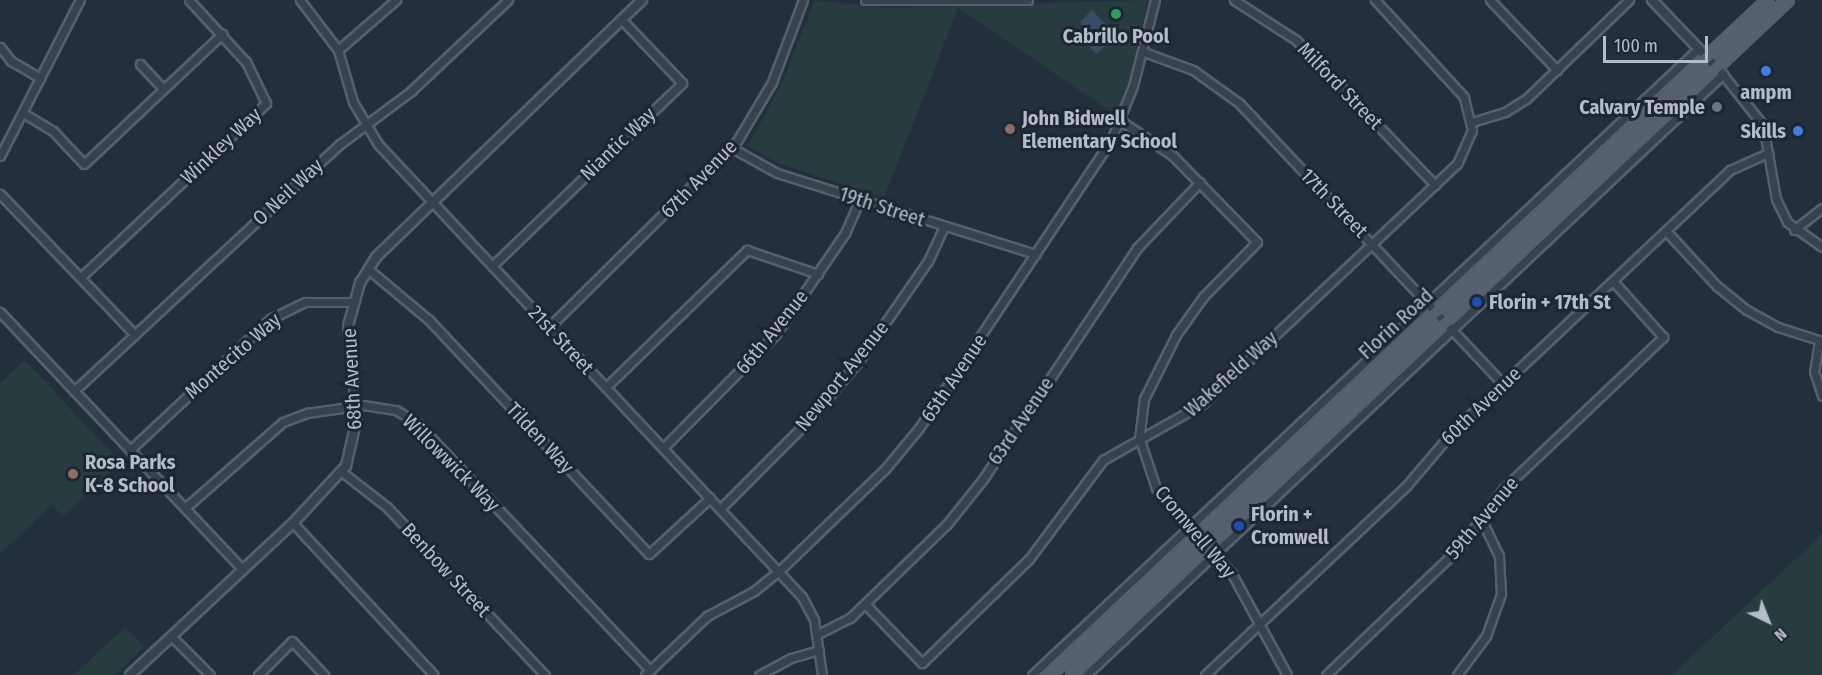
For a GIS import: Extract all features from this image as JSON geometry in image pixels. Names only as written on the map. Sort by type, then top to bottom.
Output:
[{"type":"main road","name":"Florin Road","points":[[1050,675],[1436,312],[1702,53],[1768,0]]},
{"type":"main road","name":"Florin Road","points":[[1072,675],[1211,550],[1449,326],[1719,70],[1788,0]]},
{"type":"street","points":[[0,156],[3,146],[41,78],[80,0]]},
{"type":"street","name":"Winkley Way","points":[[81,277],[266,103],[253,73],[222,34],[189,0]]},
{"type":"street","name":"21st Street","points":[[300,0],[338,50],[365,125],[433,203],[780,570],[809,607],[822,675]]},
{"type":"street","points":[[338,50],[396,0]]},
{"type":"street","name":"O Neil Way","points":[[74,391],[365,125],[411,91],[508,0]]},
{"type":"street","name":"68th Avenue","points":[[130,675],[293,523],[342,472],[355,441],[357,406],[348,339],[353,302],[368,269],[387,245],[642,0]]},
{"type":"street","name":"67th Avenue","points":[[549,327],[732,148],[768,90],[803,0]]},
{"type":"street","points":[[865,0],[1028,0]]},
{"type":"street","name":"65th Avenue","points":[[648,673],[707,616],[754,591],[780,570],[903,449],[1036,254],[1121,121],[1144,52],[1155,0]]},
{"type":"street","name":"Milford Street","points":[[1234,0],[1296,40],[1435,185]]},
{"type":"street","points":[[1375,0],[1459,89],[1472,122],[1515,106],[1557,70],[1629,0]]},
{"type":"street","points":[[1490,0],[1557,70]]},
{"type":"street","points":[[1652,0],[1719,70],[1760,118],[1780,210],[1794,230],[1822,247]]},
{"type":"street","name":"Niantic Way","points":[[492,266],[682,83],[622,20]]},
{"type":"street","points":[[23,112],[53,131],[84,164],[222,34]]},
{"type":"street","points":[[0,47],[12,61],[41,78]]},
{"type":"street","name":"17th Street","points":[[1144,52],[1177,63],[1222,89],[1503,384]]},
{"type":"street","name":"Florin Road","points":[[1032,675],[1427,303],[1702,53]]},
{"type":"street","points":[[140,64],[163,89]]},
{"type":"street","name":"Cromwell Way","points":[[1121,121],[1173,156],[1257,242],[1203,297],[1176,335],[1144,399],[1138,437],[1156,489],[1232,574],[1287,675]]},
{"type":"street","name":"Wakefield Way","points":[[865,604],[922,663],[1024,565],[1103,460],[1138,437],[1179,421],[1202,404],[1435,185],[1462,158],[1472,122]]},
{"type":"street","name":"19th Street","points":[[732,148],[777,173],[1036,254]]},
{"type":"street","name":"60th Avenue","points":[[1205,675],[1407,485],[1453,431],[1730,170],[1768,153]]},
{"type":"street","name":"63rd Avenue","points":[[816,635],[840,625],[865,604],[966,502],[1137,248],[1200,182]]},
{"type":"street","points":[[0,194],[135,335]]},
{"type":"street","name":"66th Avenue","points":[[663,448],[754,359],[818,274],[860,200]]},
{"type":"street","points":[[1794,230],[1822,208]]},
{"type":"street","name":"Newport Avenue","points":[[720,509],[842,383],[928,261],[944,227]]},
{"type":"street","points":[[1666,231],[1731,299],[1764,320],[1820,341],[1814,371],[1822,396]]},
{"type":"street","points":[[606,387],[747,250],[818,274]]},
{"type":"street","name":"Tilden Way","points":[[368,269],[429,320],[649,554],[710,498]]},
{"type":"street","name":"59th Avenue","points":[[1326,675],[1458,549],[1503,489],[1663,337],[1613,281]]},
{"type":"street","name":"Montecito Way","points":[[130,450],[270,319],[305,302],[353,302]]},
{"type":"street","points":[[0,312],[242,569]]},
{"type":"street","name":"Willowwick Way","points":[[185,508],[283,422],[357,406],[385,407],[417,423],[648,673]]},
{"type":"street","name":"Benbow Street","points":[[342,472],[387,507],[545,675]]},
{"type":"street","points":[[1457,675],[1486,636],[1502,594],[1499,556],[1481,519]]},
{"type":"street","points":[[293,523],[434,675]]},
{"type":"street","name":"Florin Road","points":[[1086,675],[1211,550]]},
{"type":"street","points":[[171,636],[210,675]]},
{"type":"street","points":[[258,675],[292,641],[324,675]]},
{"type":"street","points":[[759,675],[791,658],[819,650]]},
{"type":"green space","points":[[815,0],[885,8],[1148,0],[1131,75],[1116,115],[958,8],[884,198],[778,163],[748,146],[783,81]]},
{"type":"green space","points":[[25,360],[121,463],[63,517],[52,505],[0,554],[0,384]]},
{"type":"green space","points":[[1822,534],[1822,675],[1672,675]]},
{"type":"green space","points":[[125,627],[144,647],[115,675],[74,675]]},
{"type":"water","points":[[1092,10],[1116,35],[1097,54],[1086,43],[1093,37],[1080,22]]},
{"type":"place","name":"Cabrillo Pool","points":[[1116,14]]},
{"type":"place","name":"ampm","points":[[1766,71]]},
{"type":"place","name":"Calvary Temple","points":[[1717,107]]},
{"type":"place","name":"John Bidwell Elementary School","points":[[1010,129]]},
{"type":"place","name":"Skills","points":[[1798,131]]},
{"type":"place","name":"Florin + 17th St","points":[[1477,302]]},
{"type":"place","name":"Rosa Parks K-8 School","points":[[73,474]]},
{"type":"place","name":"Florin + Cromwell","points":[[1239,526]]}]
